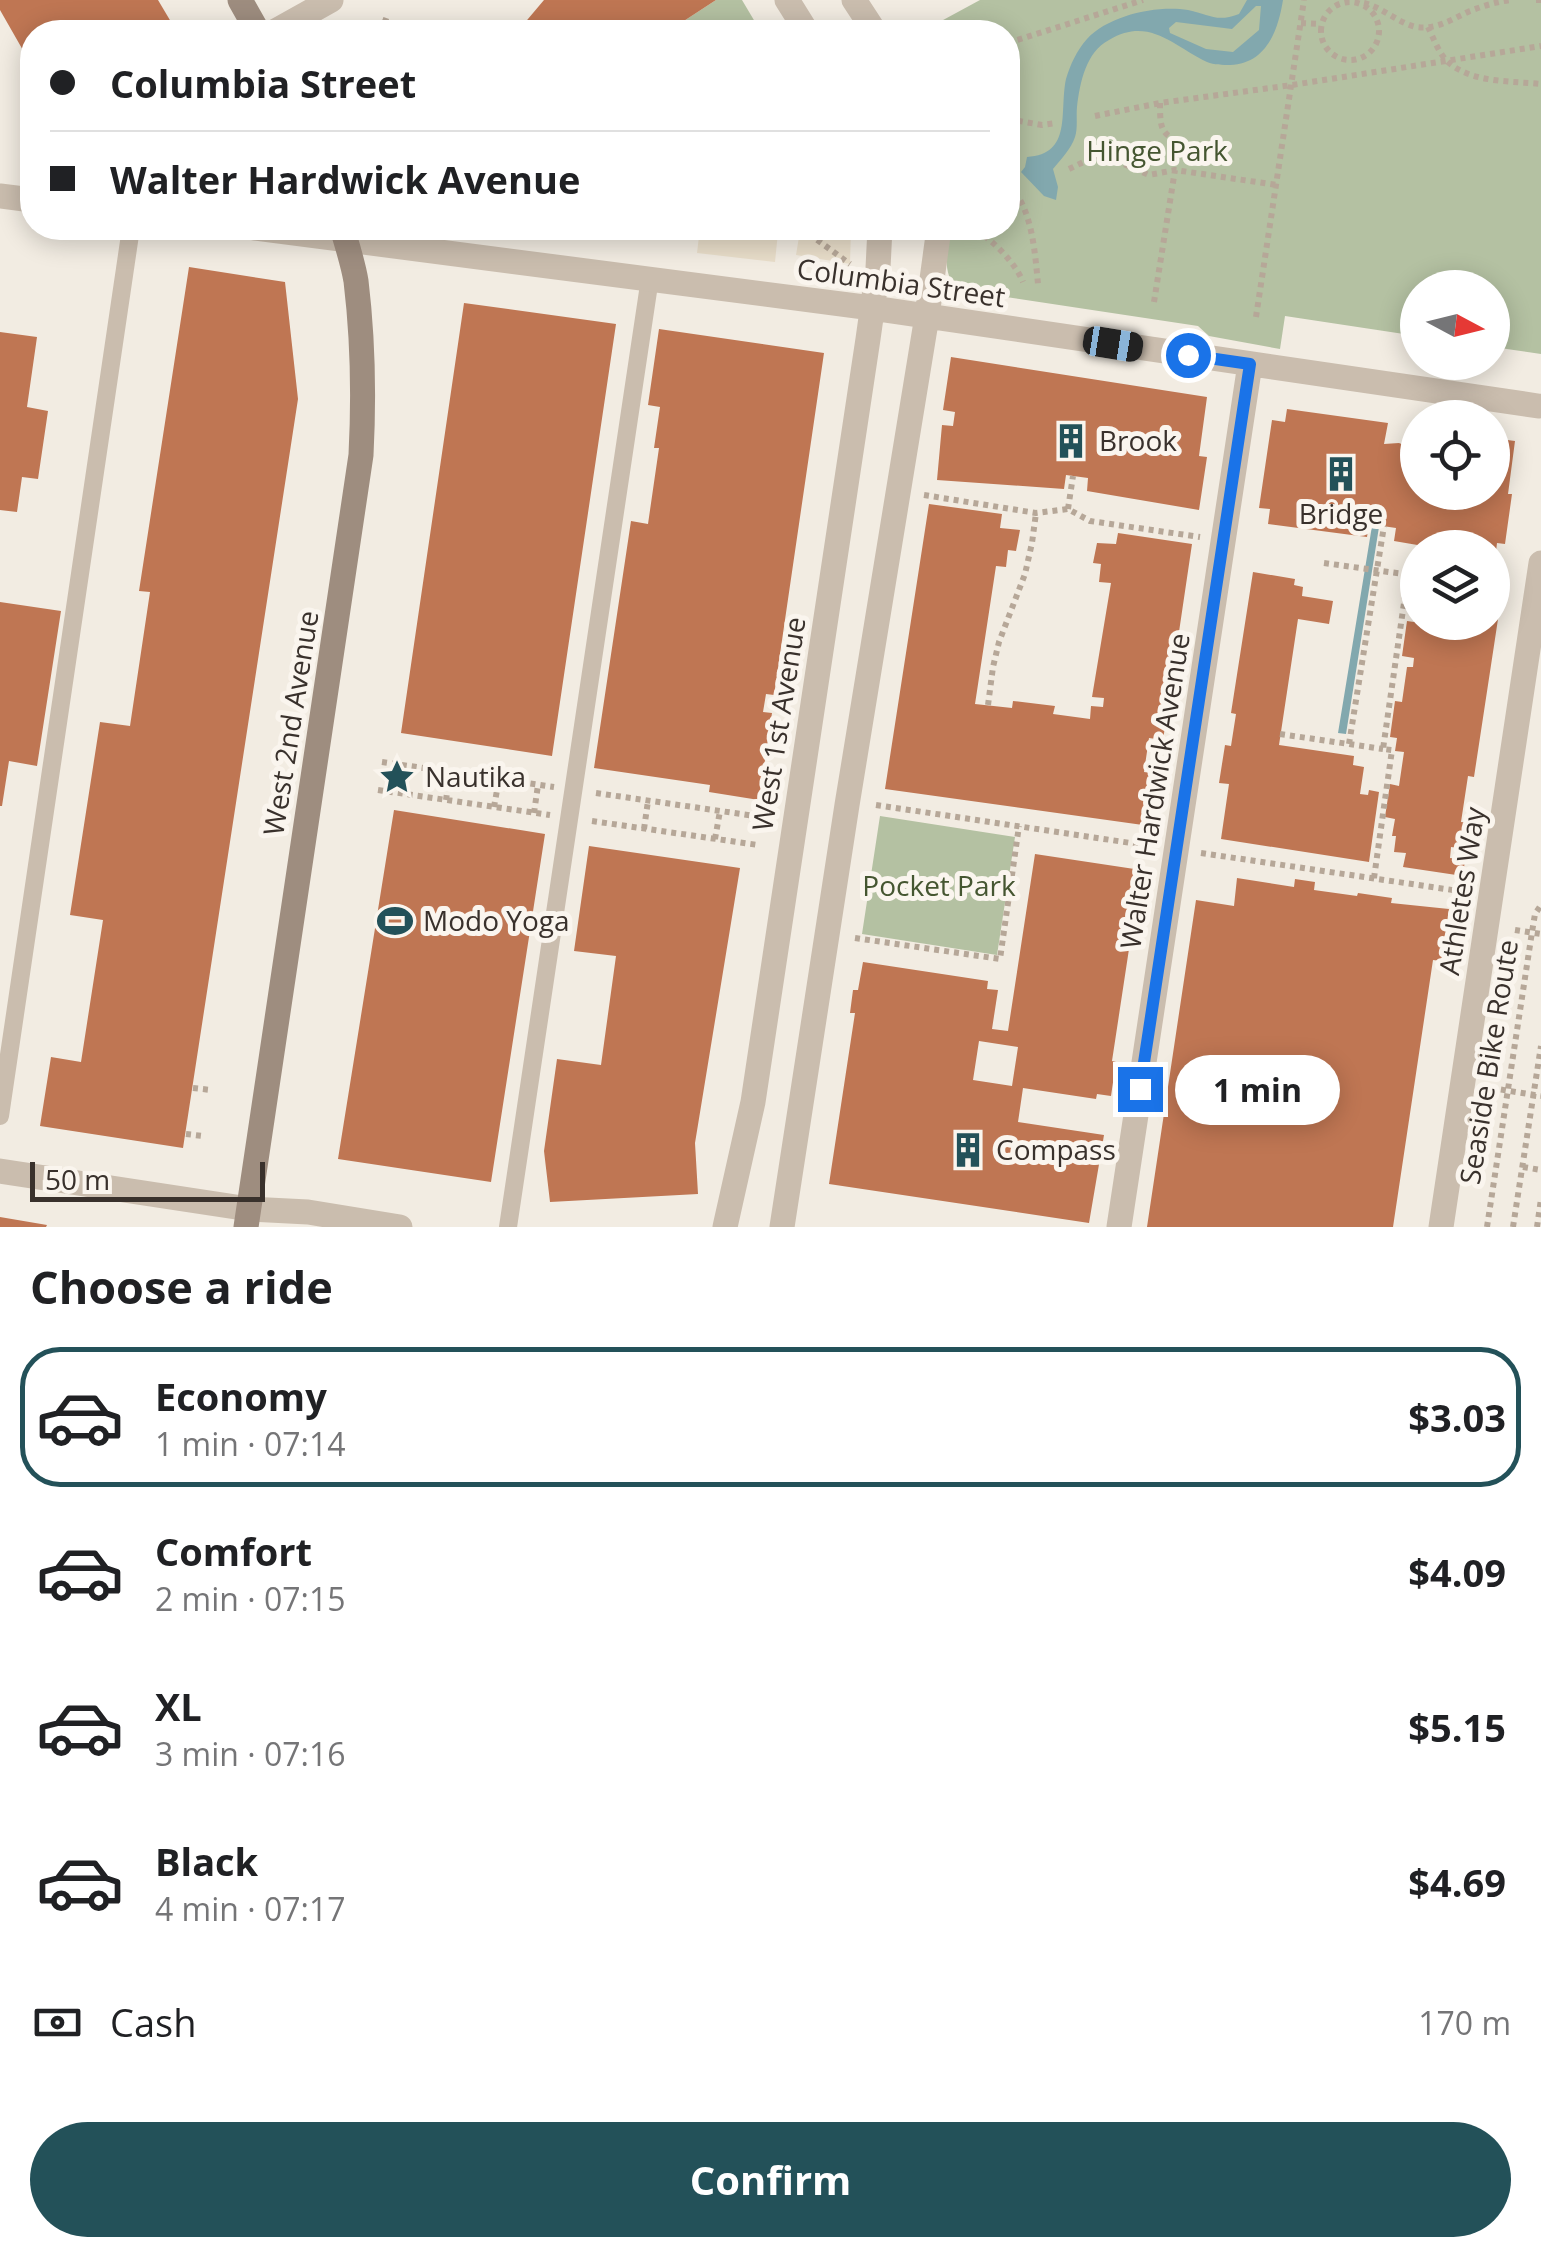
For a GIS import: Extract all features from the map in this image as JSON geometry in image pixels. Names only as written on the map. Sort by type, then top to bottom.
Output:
[{"type":"main road","name":"West 2nd Avenue","points":[[247,1218],[361,455],[364,398],[360,333],[356,278],[346,240]]},
{"type":"street","points":[[295,20],[331,0]]},
{"type":"street","name":"Columbia Street","points":[[392,240],[927,316],[1540,410]]},
{"type":"street","name":"West 1st Avenue","points":[[725,1227],[753,1102],[872,308],[879,240]]},
{"type":"street","points":[[782,1227],[936,240]]},
{"type":"street","name":"Walter Hardwick Avenue","points":[[1119,1227],[1250,364]]},
{"type":"street","name":"Athletes Way","points":[[1441,1227],[1541,563]]},
{"type":"street","points":[[0,1172],[247,1218],[308,1212],[400,1227]]},
{"type":"lane","points":[[0,1116],[129,240]]},
{"type":"lane","points":[[508,1227],[650,278]]},
{"type":"path","points":[[1020,38],[1143,0]]},
{"type":"path","points":[[1352,2],[1374,14],[1379,32],[1372,50],[1355,60],[1337,56],[1324,43],[1321,24],[1331,8],[1339,4],[1352,2],[1368,3],[1413,26],[1428,27],[1510,0]]},
{"type":"path","points":[[1256,317],[1304,4]]},
{"type":"path","points":[[386,20],[387,16]]},
{"type":"path","points":[[1301,23],[1321,24]]},
{"type":"path","points":[[1428,27],[1447,62],[1482,78],[1541,84]]},
{"type":"path","points":[[1095,116],[1541,46]]},
{"type":"path","points":[[1355,60],[1358,75]]},
{"type":"path","points":[[1160,103],[1162,129],[1168,137],[1188,145]]},
{"type":"path","points":[[1020,120],[1056,124]]},
{"type":"path","points":[[1070,169],[1096,156],[1113,158],[1149,175],[1175,170],[1277,186]]},
{"type":"path","points":[[1154,302],[1175,170]]},
{"type":"path","points":[[1020,199],[1036,256],[1038,284]]},
{"type":"path","points":[[817,240],[850,264]]},
{"type":"path","points":[[989,240],[1018,271],[1023,282]]},
{"type":"path","points":[[1068,509],[1073,476]]},
{"type":"path","points":[[923,494],[1036,514],[1068,509],[1090,521],[1223,540]]},
{"type":"path","points":[[988,705],[992,667],[1025,574],[1036,514]]},
{"type":"path","points":[[1349,744],[1371,570],[1384,526]]},
{"type":"path","points":[[1324,563],[1400,574]]},
{"type":"path","points":[[1383,749],[1400,631]]},
{"type":"path","points":[[1280,734],[1392,750],[1374,878]]},
{"type":"path","points":[[403,794],[407,766]]},
{"type":"path","points":[[446,800],[450,772]]},
{"type":"path","points":[[494,807],[498,779]]},
{"type":"path","points":[[534,813],[538,785]]},
{"type":"path","points":[[644,829],[648,800]]},
{"type":"path","points":[[876,805],[1162,848]]},
{"type":"path","points":[[715,839],[720,811]]},
{"type":"path","points":[[855,938],[1000,959],[1019,826]]},
{"type":"path","points":[[1190,851],[1480,894]]},
{"type":"path","name":"Seaside Bike Route","points":[[1487,1227],[1535,914],[1541,905]]},
{"type":"path","points":[[1515,930],[1541,934]]},
{"type":"path","points":[[1513,1227],[1537,1095],[1541,1046]]},
{"type":"path","points":[[193,1088],[210,1090]]},
{"type":"path","points":[[1491,1088],[1537,1095]]},
{"type":"path","points":[[186,1134],[203,1136]]},
{"type":"path","points":[[1523,1167],[1538,1170]]},
{"type":"path","points":[[1536,1227],[1541,1199]]},
{"type":"green space","points":[[716,0],[742,0],[754,20],[685,20]]},
{"type":"green space","name":"Hinge Park","points":[[980,0],[1541,0],[1541,354],[1510,349],[1510,270],[1400,270],[1400,333],[1285,316],[1280,349],[1209,336],[1198,326],[1006,297],[982,301],[965,295],[954,285],[947,270],[948,240],[1020,240],[1020,20],[943,20]]},
{"type":"green space","name":"Pocket Park","points":[[880,816],[1015,837],[997,955],[862,934]]},
{"type":"shaded area","points":[[699,240],[777,240],[775,262],[697,253]]},
{"type":"shaded area","points":[[798,240],[851,240],[850,264],[796,255]]},
{"type":"water","points":[[1247,0],[1283,0],[1268,44],[1253,59],[1242,63],[1210,63],[1149,32],[1123,33],[1101,45],[1082,78],[1075,137],[1053,169],[1058,187],[1056,200],[1044,196],[1021,172],[1027,157],[1042,154],[1058,140],[1068,74],[1080,48],[1096,31],[1120,18],[1148,11],[1188,10],[1218,18],[1239,14]],"holes":[[[1256,6],[1261,6],[1259,30],[1233,52],[1206,49],[1170,33],[1169,28],[1176,22],[1232,29]]]},
{"type":"water","points":[[1372,526],[1379,527],[1346,734],[1338,733]]},
{"type":"building","points":[[0,0],[158,0],[170,20],[20,20],[20,45],[0,10]]},
{"type":"building","points":[[544,0],[716,0],[685,20],[527,20]]},
{"type":"building","points":[[189,267],[285,282],[298,399],[183,1148],[40,1126],[51,1057],[81,1062],[103,920],[70,915],[100,722],[130,726],[150,592],[139,591]]},
{"type":"building","points":[[464,303],[616,324],[552,756],[401,733]]},
{"type":"building","points":[[659,329],[824,353],[774,695],[766,694],[763,712],[772,713],[759,800],[709,792],[710,785],[594,768],[631,521],[648,524],[659,448],[654,448],[660,407],[648,405]]},
{"type":"building","points":[[0,332],[37,337],[27,407],[48,411],[38,479],[22,477],[17,512],[0,510]]},
{"type":"building","name":"Brook","points":[[951,357],[1207,397],[1199,456],[1207,457],[1199,510],[1087,491],[1088,478],[1066,475],[1064,489],[937,480],[942,425],[953,426],[955,412],[943,410]]},
{"type":"building","name":"Bridge","points":[[1287,409],[1388,423],[1384,444],[1400,443],[1400,510],[1510,510],[1507,530],[1400,530],[1400,542],[1394,541],[1396,528],[1369,524],[1367,537],[1268,524],[1270,509],[1259,508],[1272,420],[1285,422]]},
{"type":"building","name":"Bridge","points":[[1510,440],[1515,441],[1510,479]]},
{"type":"building","points":[[929,504],[1002,514],[1000,528],[1020,530],[1016,551],[1008,550],[1006,567],[996,566],[975,704],[1012,708],[1013,701],[1055,706],[1053,714],[1090,719],[1091,706],[1103,707],[1104,698],[1092,697],[1111,583],[1099,582],[1101,564],[1093,563],[1097,543],[1116,544],[1118,533],[1192,544],[1163,740],[1149,738],[1144,772],[1158,774],[1150,826],[885,789]]},
{"type":"building","points":[[1253,572],[1295,579],[1294,585],[1303,587],[1302,596],[1333,601],[1329,624],[1298,619],[1279,745],[1354,756],[1353,765],[1364,767],[1360,794],[1368,795],[1369,790],[1379,792],[1369,862],[1221,839],[1229,784],[1219,783],[1225,745],[1231,746],[1236,714],[1231,713]]},
{"type":"building","points":[[0,602],[61,611],[37,766],[9,761],[2,806],[0,806]]},
{"type":"building","points":[[1404,640],[1495,640],[1474,777],[1468,776],[1461,822],[1470,823],[1459,848],[1451,847],[1450,858],[1465,860],[1463,876],[1403,867],[1406,853],[1394,852],[1395,819],[1385,817],[1390,784],[1399,786],[1404,752],[1395,751],[1397,738],[1390,737],[1395,701],[1402,702],[1407,667],[1413,667],[1414,658],[1402,656]]},
{"type":"building","points":[[394,810],[545,834],[491,1182],[338,1159]]},
{"type":"building","points":[[589,846],[740,868],[695,1143],[698,1194],[550,1202],[544,1151],[557,1059],[601,1065],[616,956],[574,951]]},
{"type":"building","points":[[1035,854],[1141,870],[1112,1061],[1116,1062],[1111,1096],[1097,1094],[1096,1099],[1023,1088],[1018,1122],[1104,1135],[1089,1223],[829,1184],[855,1013],[850,1013],[853,990],[858,990],[863,962],[988,981],[987,989],[998,990],[992,1029],[1008,1031]],"holes":[[[979,1041],[1018,1047],[1012,1086],[973,1080]]]},
{"type":"building","points":[[1237,878],[1294,887],[1295,879],[1315,882],[1314,890],[1357,896],[1358,893],[1392,898],[1391,903],[1449,909],[1441,961],[1433,960],[1393,1227],[1147,1227],[1196,900],[1234,906]]},
{"type":"building","points":[[0,1217],[47,1225],[0,1227]]},
{"type":"place","name":"Brook","points":[[1071,441]]},
{"type":"place","name":"Bridge","points":[[1341,474]]},
{"type":"place","name":"Nautika","points":[[397,777]]},
{"type":"place","name":"Modo Yoga","points":[[395,921]]},
{"type":"place","name":"Compass","points":[[968,1150]]},
{"type":"route","points":[[1140,1089],[1250,364],[1188,355]]}]
